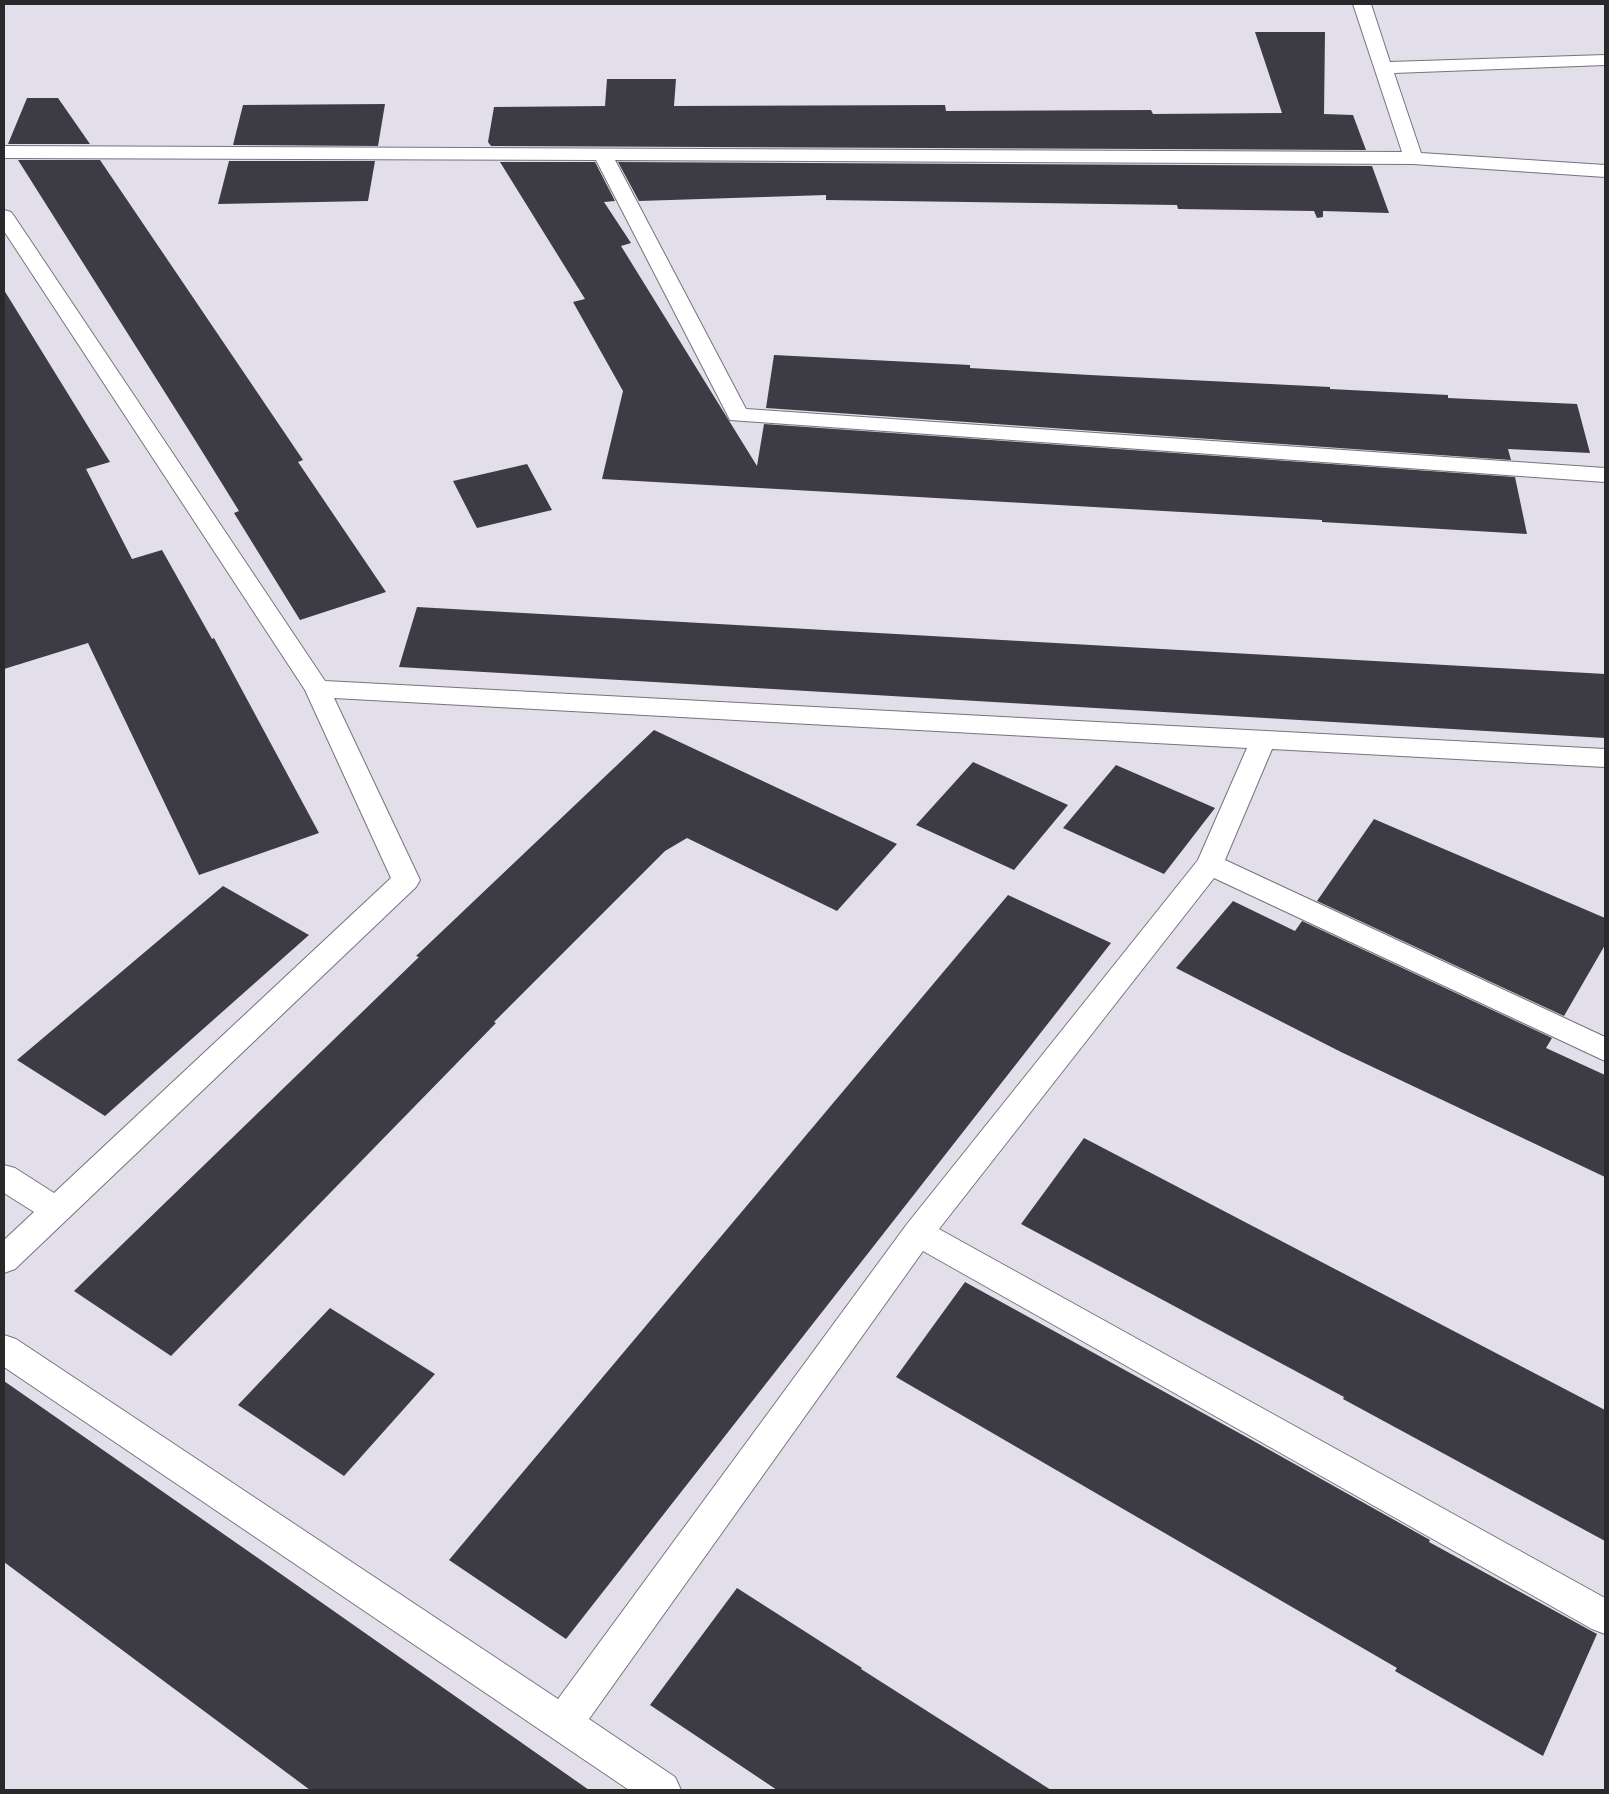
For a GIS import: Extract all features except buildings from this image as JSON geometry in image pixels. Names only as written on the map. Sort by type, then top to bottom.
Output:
[{"type":"street","points":[[1362,4],[1413,158]]},
{"type":"street","points":[[1383,68],[1605,60]]},
{"type":"street","points":[[4,152],[1413,158],[1605,171]]},
{"type":"street","points":[[604,155],[738,415],[1605,474]]},
{"type":"street","points":[[4,216],[317,689],[406,880],[4,1260]]},
{"type":"street","points":[[317,689],[1605,758]]},
{"type":"street","points":[[562,1725],[918,1233],[1210,864],[1263,740]]},
{"type":"street","points":[[1210,864],[1605,1050]]},
{"type":"street","points":[[4,1177],[55,1210]]},
{"type":"street","points":[[918,1233],[1605,1617]]},
{"type":"street","points":[[4,1348],[562,1725],[662,1790]]}]
